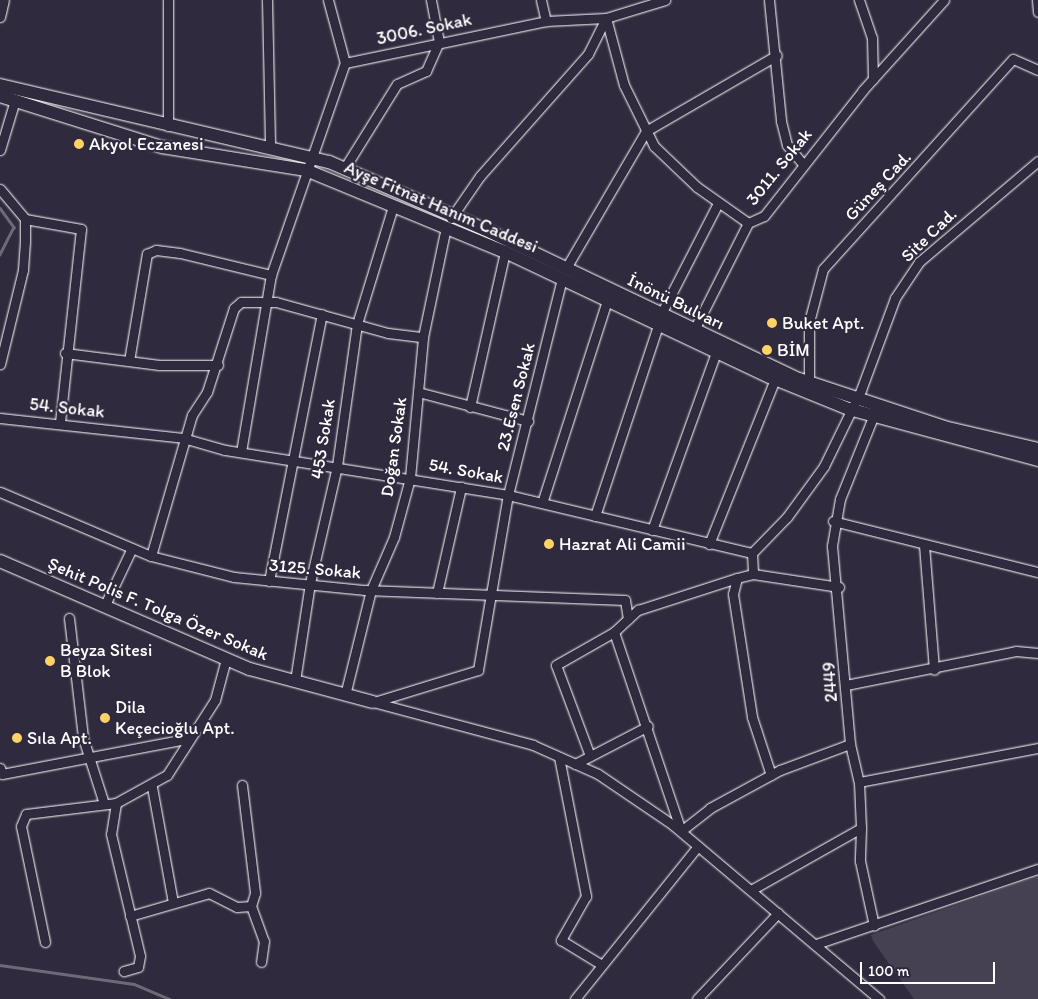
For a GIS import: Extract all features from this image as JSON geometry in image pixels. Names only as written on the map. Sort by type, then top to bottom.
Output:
[{"type":"main road","points":[[0,85],[164,125],[310,156]]},
{"type":"main road","name":"Ayşe Fitnat Hanım Caddesi","points":[[0,96],[162,147],[306,170],[393,206],[449,222],[505,252],[564,273],[607,301],[659,319],[716,352],[775,379],[852,404]]},
{"type":"main road","points":[[162,147],[170,134],[164,125]]},
{"type":"main road","name":"İnönü Bulvarı","points":[[310,156],[344,169],[449,222],[564,273],[659,319],[694,330],[852,404],[1038,460]]},
{"type":"main road","name":"İnönü Bulvarı","points":[[876,411],[1038,449]]},
{"type":"main road","name":"Şehit Polis F. Tolga Özer Sokak","points":[[0,561],[226,659],[295,681],[373,702]]},
{"type":"street","points":[[0,17],[4,0]]},
{"type":"street","points":[[164,125],[168,0]]},
{"type":"street","points":[[266,0],[270,148]]},
{"type":"street","points":[[241,452],[268,303],[271,275],[310,156],[345,63],[328,0]]},
{"type":"street","points":[[344,169],[397,84],[426,71],[440,42],[431,0]]},
{"type":"street","points":[[541,0],[546,21]]},
{"type":"street","points":[[624,10],[630,0]]},
{"type":"street","name":"3006. Sokak","points":[[345,63],[546,21],[606,18],[624,10],[665,0]]},
{"type":"street","points":[[768,0],[777,54],[786,145],[802,163]]},
{"type":"street","points":[[859,0],[872,38],[873,79]]},
{"type":"street","name":"3011. Sokak","points":[[606,18],[624,85],[646,131],[664,159],[718,203],[748,223],[764,216],[802,163],[873,79],[944,0]]},
{"type":"street","points":[[1038,0],[1038,12]]},
{"type":"street","points":[[449,222],[480,176],[588,54],[606,18]]},
{"type":"street","points":[[646,131],[777,54]]},
{"type":"street","name":"Güneş Cad.","points":[[809,383],[809,322],[823,269],[1013,59],[1038,70]]},
{"type":"street","points":[[0,150],[15,100]]},
{"type":"street","name":"23.Esen Sokak","points":[[373,702],[478,670],[493,596],[508,495],[564,273],[646,131]]},
{"type":"street","name":"Site Cad.","points":[[852,404],[895,298],[920,262],[1038,161]]},
{"type":"street","points":[[0,190],[25,219],[81,229],[65,353],[60,423]]},
{"type":"street","points":[[595,516],[659,319],[718,203]]},
{"type":"street","name":"453 Sokak","points":[[295,681],[310,583],[337,466],[357,324],[393,206]]},
{"type":"street","points":[[0,364],[24,270],[25,219]]},
{"type":"street","name":"Doğan Sokak","points":[[345,695],[371,590],[394,537],[410,478],[423,337],[449,222]]},
{"type":"street","points":[[694,330],[748,223]]},
{"type":"street","points":[[130,362],[147,254],[156,250],[180,253],[271,275]]},
{"type":"street","points":[[470,407],[505,252]]},
{"type":"street","points":[[542,503],[607,301]]},
{"type":"street","points":[[151,556],[186,442],[192,415],[218,365],[234,308],[241,302],[268,303],[423,337]]},
{"type":"street","points":[[269,581],[291,459],[322,314]]},
{"type":"street","points":[[652,530],[716,352]]},
{"type":"street","points":[[65,353],[130,362],[218,365]]},
{"type":"street","points":[[709,544],[775,379]]},
{"type":"street","points":[[418,392],[528,421]]},
{"type":"street","points":[[754,574],[752,552],[787,516],[824,466],[852,404]]},
{"type":"street","name":"2449","points":[[874,926],[860,861],[859,782],[850,744],[839,587],[832,546],[833,521],[876,411]]},
{"type":"street","name":"54. Sokak","points":[[0,418],[60,423],[183,438],[186,442],[241,452],[508,495],[709,544],[752,552]]},
{"type":"street","points":[[436,593],[461,487]]},
{"type":"street","name":"3125. Sokak","points":[[0,492],[151,556],[269,581],[310,583],[371,590],[625,600],[628,619]]},
{"type":"street","points":[[833,521],[1038,572]]},
{"type":"street","points":[[924,545],[934,670]]},
{"type":"street","points":[[104,607],[132,548]]},
{"type":"street","points":[[590,756],[556,665],[614,632],[638,610],[737,578],[754,574],[839,587]]},
{"type":"street","points":[[737,578],[733,594],[752,717],[771,775]]},
{"type":"street","points":[[69,618],[83,738],[92,756],[104,804]]},
{"type":"street","points":[[614,632],[648,726],[681,831]]},
{"type":"street","points":[[846,685],[934,670],[1016,651],[1038,653]]},
{"type":"street","points":[[45,942],[21,826],[26,814],[116,803],[152,787],[167,775],[215,700],[226,659]]},
{"type":"street","points":[[373,702],[533,745],[576,764],[681,831],[879,999]]},
{"type":"street","points":[[576,764],[648,726]]},
{"type":"street","points":[[0,768],[2,774],[190,738]]},
{"type":"street","points":[[681,831],[710,808],[771,775],[850,744]]},
{"type":"street","points":[[859,782],[1038,748]]},
{"type":"street","points":[[559,757],[586,896],[561,940],[602,965]]},
{"type":"street","points":[[242,785],[255,893],[251,906],[264,941],[261,962]]},
{"type":"street","points":[[152,787],[173,902]]},
{"type":"street","points":[[116,803],[111,834],[140,956],[138,967],[124,971]]},
{"type":"street","points":[[750,890],[861,828]]},
{"type":"street","points":[[575,999],[698,846]]},
{"type":"street","points":[[816,944],[874,926],[1038,869]]},
{"type":"street","points":[[130,916],[173,902],[185,903],[209,893],[237,907],[251,906]]},
{"type":"street","points":[[697,999],[778,913]]},
{"type":"shaded area","points":[[1038,876],[1038,999],[914,999],[873,941],[871,935]]},
{"type":"waterway","points":[[0,208],[14,227],[0,255]]},
{"type":"waterway","points":[[0,965],[134,984],[170,999]]},
{"type":"place","name":"Akyol Eczanesi","points":[[79,144]]},
{"type":"place","name":"Buket Apt.","points":[[772,323]]},
{"type":"place","name":"BİM","points":[[767,350]]},
{"type":"place","name":"Hazrat Ali Camii","points":[[549,544]]},
{"type":"place","name":"Beyza Sitesi B Blok","points":[[50,661]]},
{"type":"place","name":"Dila Keçecioğlu Apt.","points":[[105,718]]},
{"type":"place","name":"Sıla Apt.","points":[[17,738]]}]
